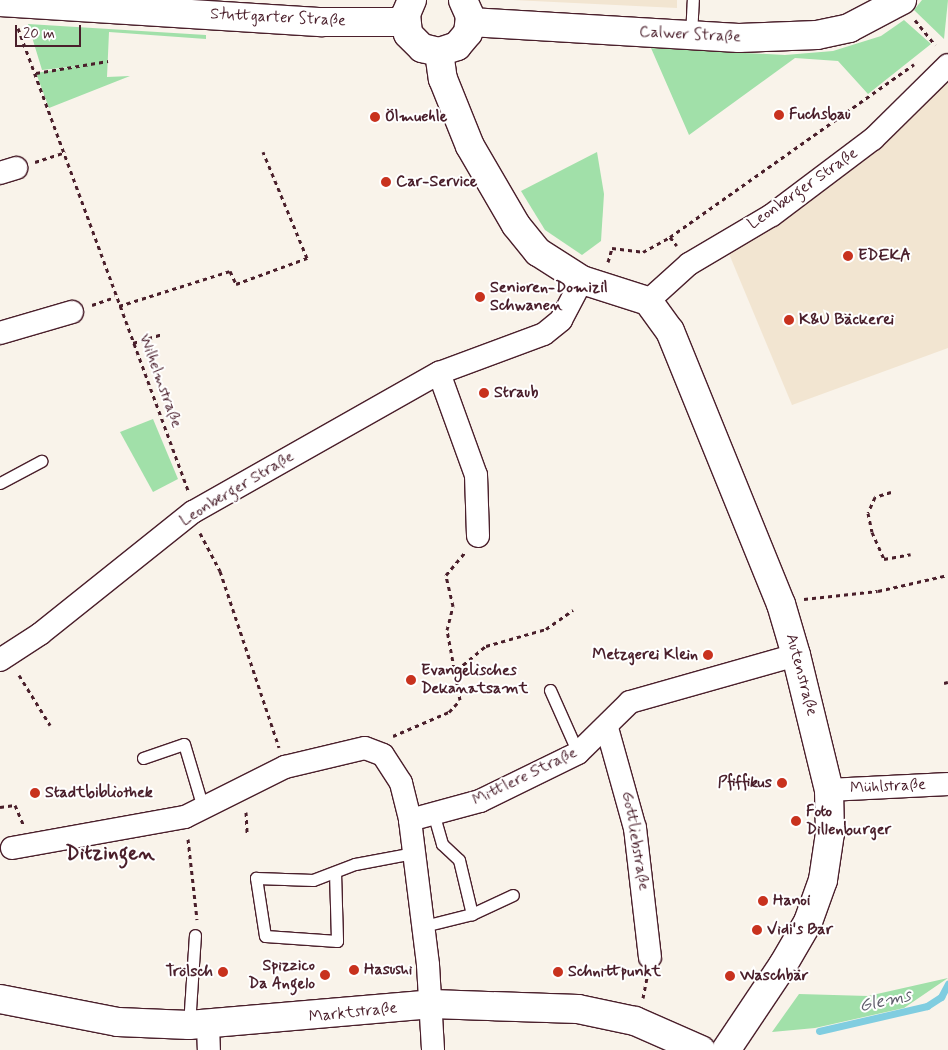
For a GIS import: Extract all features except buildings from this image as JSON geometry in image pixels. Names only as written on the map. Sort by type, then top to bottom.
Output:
[{"type":"street","name":"Calwer Straße","points":[[467,11],[691,36],[817,35],[849,28],[900,1]]},
{"type":"street","name":"Stuttgarter Straße","points":[[6,2],[75,3],[322,22],[409,11]]},
{"type":"street","points":[[409,11],[416,45],[439,52],[458,46],[467,11]]},
{"type":"street","points":[[439,52],[443,79],[458,120],[516,224],[538,252],[591,283],[648,300]]},
{"type":"street","name":"Leonberger Straße","points":[[648,300],[689,264],[772,215],[873,139],[948,65]]},
{"type":"street","name":"Leonberger Straße","points":[[4,658],[193,512],[439,373],[544,334],[561,320],[591,283]]},
{"type":"street","name":"Autenstraße","points":[[648,300],[677,345],[781,604],[796,655],[829,790],[830,832],[823,880],[808,922],[726,1050]]},
{"type":"street","points":[[0,333],[72,312]]},
{"type":"street","points":[[439,373],[476,475],[478,536]]},
{"type":"street","name":"Mittlere Straße","points":[[410,820],[434,816],[480,801],[578,753],[607,728],[630,702],[796,655]]},
{"type":"street","name":"Gottliebstraße","points":[[607,728],[637,837],[654,957]]},
{"type":"street","points":[[21,847],[195,814],[285,767],[365,748],[383,755],[401,783],[410,820],[432,1004],[433,1050]]},
{"type":"street","name":"Mühlstraße","points":[[829,790],[948,784]]},
{"type":"street","name":"Marktstraße","points":[[0,998],[118,1022],[202,1033],[432,1004],[578,1009],[635,1021],[701,1050]]},
{"type":"lane","points":[[691,36],[693,0]]},
{"type":"lane","points":[[0,483],[41,461]]},
{"type":"lane","points":[[550,690],[578,753]]},
{"type":"lane","points":[[143,758],[184,744],[195,814]]},
{"type":"lane","points":[[434,816],[442,844],[459,860],[472,914]]},
{"type":"lane","points":[[335,872],[337,941],[265,936],[256,878],[313,880],[335,872],[414,853]]},
{"type":"lane","points":[[424,926],[472,914],[514,894]]},
{"type":"lane","points":[[195,935],[202,1033]]},
{"type":"path","points":[[900,1],[937,44],[931,50]]},
{"type":"path","name":"Wilhelmstraße","points":[[6,2],[36,73],[65,152],[193,512],[220,571],[285,767]]},
{"type":"path","points":[[36,73],[108,61]]},
{"type":"path","points":[[591,283],[612,248],[643,252],[670,237],[918,62]]},
{"type":"path","points":[[8,171],[65,152]]},
{"type":"path","points":[[119,306],[230,271],[236,284],[307,258],[263,152]]},
{"type":"path","points":[[132,343],[162,334]]},
{"type":"path","points":[[891,492],[875,497],[868,513],[872,532],[884,559],[911,554]]},
{"type":"path","points":[[383,755],[395,733],[449,712],[460,700],[457,670],[448,630],[453,606],[446,574],[478,536]]},
{"type":"path","points":[[815,596],[878,591],[948,575]]},
{"type":"path","points":[[457,670],[486,646],[546,629],[572,610]]},
{"type":"path","points":[[4,658],[50,726]]},
{"type":"path","points":[[0,807],[15,805],[21,847]]},
{"type":"path","points":[[195,814],[198,912]]},
{"type":"path","points":[[635,1021],[654,957]]},
{"type":"shaded area","points":[[513,0],[677,0],[677,8]]},
{"type":"shaded area","name":"EDEKA","points":[[948,77],[948,348],[792,405],[727,249]]},
{"type":"green space","points":[[922,0],[948,0],[944,39],[914,10]]},
{"type":"green space","points":[[904,20],[931,44],[868,94],[838,61],[795,58],[689,135],[651,48],[785,55],[833,51],[881,36]]},
{"type":"green space","points":[[28,24],[206,35],[206,39],[109,32],[107,77],[130,76],[49,108],[36,73],[79,66],[42,70]]},
{"type":"green space","points":[[597,152],[604,194],[601,241],[582,255],[545,230],[521,191]]},
{"type":"green space","points":[[153,419],[178,479],[153,492],[120,432]]},
{"type":"green space","points":[[948,978],[904,1008],[815,1028],[772,1032],[799,994],[868,996]]},
{"type":"waterway","name":"Glems","points":[[819,1031],[927,1006],[941,997],[948,984]]},
{"type":"place","name":"Fuchsbau","points":[[779,115]]},
{"type":"place","name":"Ölmuehle","points":[[375,117]]},
{"type":"place","name":"Car-Service","points":[[386,182]]},
{"type":"place","name":"EDEKA","points":[[848,256]]},
{"type":"place","name":"Senioren-Domizil Schwanen","points":[[480,297]]},
{"type":"place","name":"K&U Bäckerei","points":[[789,320]]},
{"type":"place","name":"Straub","points":[[484,393]]},
{"type":"place","name":"Metzgerei Klein","points":[[708,655]]},
{"type":"place","name":"Evangelisches Dekanatsamt","points":[[411,680]]},
{"type":"place","name":"Pfiffikus","points":[[782,783]]},
{"type":"place","name":"Stadtbibliothek","points":[[35,793]]},
{"type":"place","name":"Foto Dillenburger","points":[[796,821]]},
{"type":"place","name":"Hanoi","points":[[763,901]]},
{"type":"place","name":"Vidi's Bar","points":[[757,930]]},
{"type":"place","name":"Hasushi","points":[[354,970]]},
{"type":"place","name":"Trölsch","points":[[223,972]]},
{"type":"place","name":"Schnittpunkt","points":[[558,972]]},
{"type":"place","name":"Spizzico Da Angelo","points":[[325,975]]},
{"type":"place","name":"Waschbär","points":[[730,976]]},
{"type":"district","name":"Ditzingen","points":[[110,853]]}]
